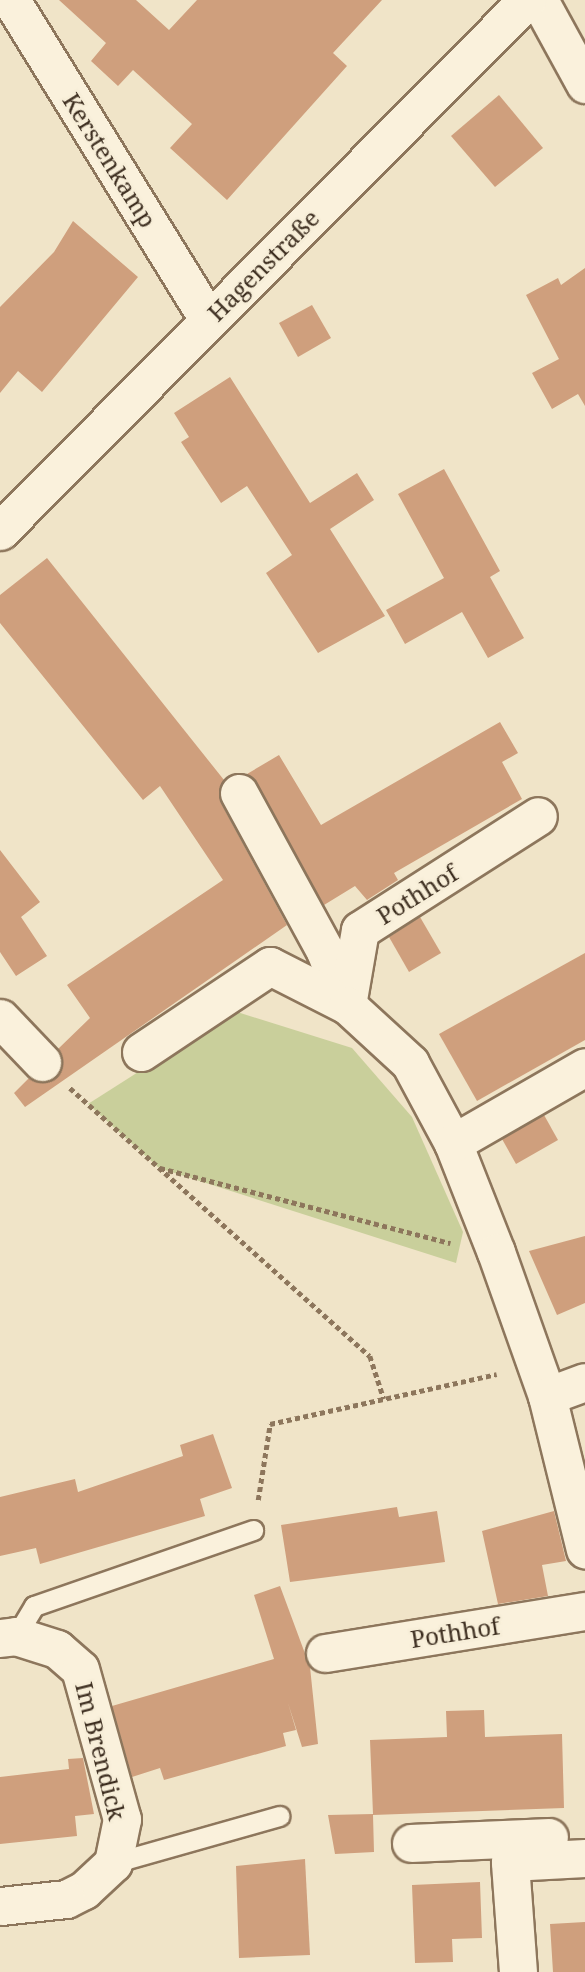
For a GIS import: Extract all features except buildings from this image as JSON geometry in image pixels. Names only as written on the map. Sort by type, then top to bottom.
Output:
[{"type":"street","name":"Kerstenkamp","points":[[11,0],[208,319]]},
{"type":"street","name":"Hagenstraße","points":[[0,531],[527,0]]},
{"type":"street","points":[[539,0],[585,84]]},
{"type":"street","points":[[239,793],[326,951],[347,1005]]},
{"type":"street","name":"Pothhof","points":[[347,1005],[360,930],[538,817]]},
{"type":"street","points":[[141,1052],[270,966],[347,1005],[410,1063],[453,1143],[496,1252],[541,1380],[585,1549]]},
{"type":"street","points":[[0,1018],[42,1062]]},
{"type":"street","points":[[453,1143],[585,1067]]},
{"type":"street","points":[[541,1380],[585,1382]]},
{"type":"street","name":"Pothhof","points":[[324,1653],[585,1611]]},
{"type":"street","name":"Im Brendick","points":[[8,1637],[68,1656],[87,1684],[122,1819],[113,1863]]},
{"type":"street","points":[[411,1843],[585,1836]]},
{"type":"street","points":[[518,1972],[510,1862],[585,1858]]},
{"type":"street","points":[[0,1906],[66,1899],[113,1863]]},
{"type":"lane","name":"Im Brendick","points":[[8,1637],[34,1606],[253,1530]]},
{"type":"lane","points":[[113,1863],[279,1816]]},
{"type":"path","points":[[42,1062],[370,1356],[384,1399]]},
{"type":"path","points":[[159,1168],[496,1252]]},
{"type":"path","points":[[253,1530],[270,1424],[384,1399],[541,1380]]},
{"type":"green space","points":[[234,1011],[352,1048],[412,1117],[463,1232],[456,1263],[159,1168],[88,1104]]}]
